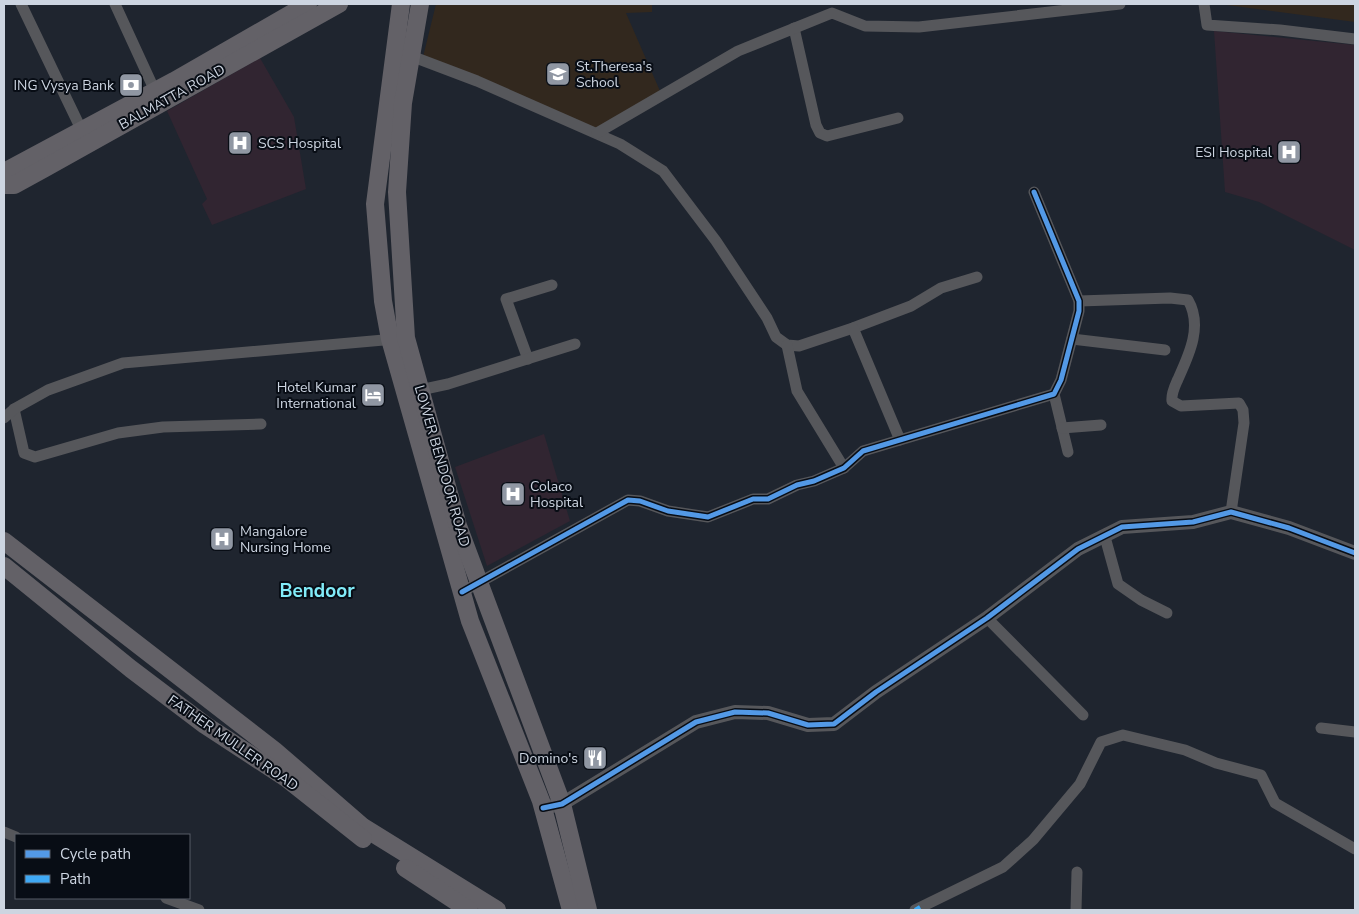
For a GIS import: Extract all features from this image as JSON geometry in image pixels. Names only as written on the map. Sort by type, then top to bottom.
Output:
[{"type":"main road","name":"BALMATTA ROAD","points":[[4,172],[155,91],[308,4]]},
{"type":"main road","name":"BALMATTA ROAD","points":[[4,186],[14,184],[38,172],[339,4]]},
{"type":"main road","points":[[401,4],[375,204],[383,301],[398,338],[470,621],[543,808],[570,910]]},
{"type":"main road","name":"LOWER BENDOOR ROAD","points":[[420,4],[403,103],[397,192],[398,338],[420,390],[458,526],[562,804],[588,910]]},
{"type":"main road","points":[[8,545],[274,750],[363,827],[496,910]]},
{"type":"main road","name":"FATHER MULLER ROAD","points":[[4,566],[75,625],[205,725],[286,778],[343,825],[469,910]]},
{"type":"street","points":[[21,4],[82,131]]},
{"type":"street","points":[[115,4],[155,91]]},
{"type":"street","points":[[597,133],[738,51],[832,12],[865,26],[919,27],[1120,4]]},
{"type":"street","points":[[1204,4],[1207,25],[1280,30],[1355,39]]},
{"type":"street","points":[[794,28],[816,125],[820,133],[827,136],[898,118]]},
{"type":"street","points":[[411,56],[477,80],[597,133],[620,144],[663,171],[716,241],[766,318],[776,337],[787,345],[799,346],[853,328],[911,306],[941,288],[977,277]]},
{"type":"street","points":[[1034,192],[1079,301],[1079,311],[1061,380],[1054,394],[1068,452]]},
{"type":"street","points":[[528,359],[506,299],[552,285]]},
{"type":"street","points":[[1079,301],[1170,298],[1188,300],[1195,328],[1192,346],[1173,391],[1172,402],[1181,406],[1239,403],[1243,410],[1244,423],[1232,512]]},
{"type":"street","points":[[853,328],[900,440]]},
{"type":"street","points":[[4,418],[14,409],[48,390],[123,363],[398,338]]},
{"type":"street","points":[[1072,339],[1165,350]]},
{"type":"street","points":[[420,390],[575,344]]},
{"type":"street","points":[[787,345],[797,390],[844,468]]},
{"type":"street","points":[[462,592],[628,500],[640,501],[668,511],[708,517],[754,500],[768,499],[797,484],[814,481],[844,468],[863,450],[1054,394]]},
{"type":"street","points":[[14,409],[24,453],[35,457],[118,434],[154,428],[262,424]]},
{"type":"street","points":[[1062,428],[1100,425]]},
{"type":"street","points":[[543,808],[562,804],[696,722],[735,712],[768,713],[808,725],[834,724],[876,692],[987,618],[1078,549],[1122,527],[1193,522],[1232,512],[1289,528],[1355,553]]},
{"type":"street","points":[[1105,537],[1118,584],[1141,600],[1167,613]]},
{"type":"street","points":[[4,566],[8,545]]},
{"type":"street","points":[[987,618],[1083,715]]},
{"type":"street","points":[[1321,728],[1355,732]]},
{"type":"street","points":[[915,910],[1003,866],[1033,840],[1062,808],[1080,784],[1101,742],[1123,735],[1185,750],[1216,763],[1261,776],[1274,803],[1355,848]]},
{"type":"street","points":[[1076,910],[1077,872]]},
{"type":"street","points":[[169,899],[199,910]]},
{"type":"shaded area","name":"St.Theresa's School","points":[[436,4],[652,4],[652,12],[626,13],[660,91],[596,129],[423,57]]},
{"type":"shaded area","points":[[1219,4],[1355,4],[1355,22]]},
{"type":"shaded area","name":"ESI Hospital","points":[[1214,31],[1355,45],[1355,250],[1259,202],[1225,192]]},
{"type":"shaded area","name":"SCS Hospital","points":[[260,58],[294,117],[306,189],[212,225],[202,204],[207,199],[167,111]]},
{"type":"shaded area","name":"Colaco Hospital","points":[[544,434],[570,521],[487,566],[455,467]]},
{"type":"marked path","points":[[915,910],[920,907]]},
{"type":"cycle path","points":[[462,592],[628,500],[640,501],[668,511],[708,517],[753,499],[768,499],[797,485],[814,481],[844,468],[863,451],[1054,394],[1061,380],[1079,311],[1079,301],[1034,192]]},
{"type":"cycle path","points":[[543,808],[562,804],[696,722],[735,712],[768,713],[808,725],[834,724],[876,692],[987,618],[1078,549],[1122,527],[1193,522],[1231,512],[1289,528],[1355,553]]},
{"type":"place","name":"St.Theresa's School","points":[[558,74]]},
{"type":"place","name":"ING Vysya Bank","points":[[131,85]]},
{"type":"place","name":"SCS Hospital","points":[[240,143]]},
{"type":"place","name":"ESI Hospital","points":[[1289,152]]},
{"type":"place","name":"Hotel Kumar International","points":[[373,395]]},
{"type":"place","name":"Colaco Hospital","points":[[513,494]]},
{"type":"place","name":"Mangalore Nursing Home","points":[[222,539]]},
{"type":"place","name":"Domino's","points":[[595,758]]},
{"type":"district","name":"Bendoor","points":[[317,591]]}]
